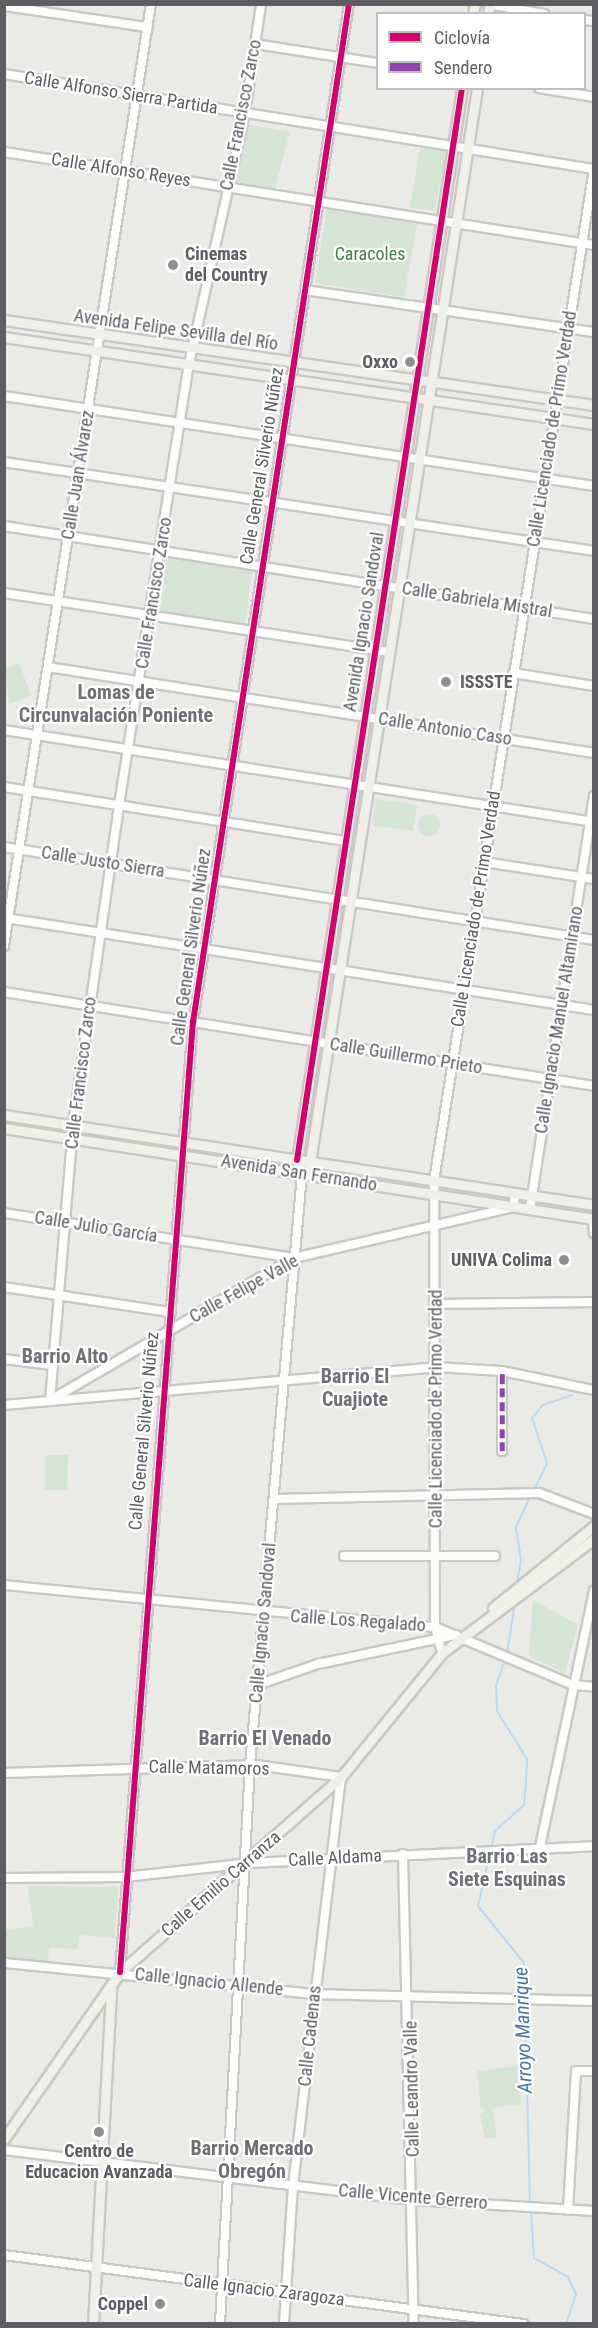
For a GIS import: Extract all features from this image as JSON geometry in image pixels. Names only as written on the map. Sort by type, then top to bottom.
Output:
[{"type":"main road","name":"Avenida Ignacio Sandoval","points":[[305,1174],[297,1160],[462,90]]},
{"type":"main road","name":"Avenida Ignacio Sandoval","points":[[305,1174],[310,1162],[477,90]]},
{"type":"main road","name":"Avenida Felipe Sevilla del Río","points":[[4,320],[594,405]]},
{"type":"main road","name":"Avenida Felipe Sevilla del Río","points":[[4,337],[594,424]]},
{"type":"main road","name":"Avenida San Fernando","points":[[4,1115],[594,1206]]},
{"type":"main road","name":"Avenida San Fernando","points":[[4,1128],[593,1219]]},
{"type":"main road","name":"Calle Emilio Carranza","points":[[524,1588],[594,1526]]},
{"type":"main road","name":"Calle Emilio Carranza","points":[[4,2139],[109,1991],[120,1972],[248,1863],[341,1777],[442,1653],[509,1599],[594,1539]]},
{"type":"main road","points":[[93,2324],[109,1991]]},
{"type":"street","name":"Calle Juan Álvarez","points":[[4,946],[150,4]]},
{"type":"street","name":"Calle Francisco Zarco","points":[[50,1401],[63,1222],[73,1125],[119,805],[189,364],[245,113],[261,4]]},
{"type":"street","name":"Calle General Silverio Núñez","points":[[120,1972],[133,1767],[174,1239],[194,1022],[271,502],[349,4]]},
{"type":"street","points":[[489,5],[532,12]]},
{"type":"street","points":[[4,6],[147,27]]},
{"type":"street","points":[[255,44],[376,63]]},
{"type":"street","name":"Calle Alfonso Sierra Partida","points":[[4,74],[594,169]]},
{"type":"street","points":[[551,90],[594,97]]},
{"type":"street","name":"Calle Alfonso Reyes","points":[[4,152],[594,245]]},
{"type":"street","name":"Calle Licenciado de Primo Verdad","points":[[442,1653],[435,1627],[437,1195],[434,1181],[594,169]]},
{"type":"street","points":[[304,290],[594,332]]},
{"type":"street","points":[[4,396],[594,486]]},
{"type":"street","points":[[4,462],[594,551]]},
{"type":"street","name":"Calle Gabriela Mistral","points":[[4,526],[594,619]]},
{"type":"street","points":[[4,593],[389,652]]},
{"type":"street","name":"Calle Antonio Caso","points":[[48,667],[594,753]]},
{"type":"street","points":[[513,674],[594,686]]},
{"type":"street","points":[[4,730],[592,822]]},
{"type":"street","points":[[4,787],[346,841]]},
{"type":"street","name":"Calle Ignacio Manuel Altamirano","points":[[530,1209],[581,877],[592,822],[594,796]]},
{"type":"street","name":"Calle Justo Sierra","points":[[4,847],[594,940]]},
{"type":"street","points":[[484,862],[594,879]]},
{"type":"street","points":[[7,918],[594,1011]]},
{"type":"street","name":"Calle Guillermo Prieto","points":[[4,992],[594,1086]]},
{"type":"street","name":"Calle Ignacio Sandoval","points":[[220,2324],[242,1986],[250,1765],[294,1258],[305,1174]]},
{"type":"street","points":[[513,1207],[515,1194]]},
{"type":"street","name":"Calle Felipe Valle","points":[[50,1401],[294,1258],[513,1207]]},
{"type":"street","name":"Calle Julio García","points":[[4,1212],[294,1258]]},
{"type":"street","points":[[593,1219],[594,1233]]},
{"type":"street","points":[[4,1287],[169,1312]]},
{"type":"street","points":[[437,1304],[594,1302]]},
{"type":"street","points":[[4,1359],[52,1365]]},
{"type":"street","points":[[4,1405],[436,1367],[502,1371],[591,1390]]},
{"type":"street","points":[[502,1371],[502,1451]]},
{"type":"street","points":[[273,1499],[526,1492],[539,1493],[594,1514]]},
{"type":"street","points":[[344,1556],[495,1556]]},
{"type":"street","name":"Calle Los Regalado","points":[[4,1585],[146,1599],[264,1614],[435,1627],[573,1684],[594,1687]]},
{"type":"street","points":[[540,1847],[573,1684],[591,1620],[594,1591]]},
{"type":"street","points":[[257,1684],[318,1664],[438,1639],[459,1638]]},
{"type":"street","name":"Calle Matamoros","points":[[4,1773],[133,1767],[250,1765],[341,1777]]},
{"type":"street","name":"Calle Cadenas","points":[[285,2324],[293,2185],[341,1777]]},
{"type":"street","points":[[324,1793],[331,1791],[338,1800]]},
{"type":"street","name":"Calle Aldama","points":[[4,1878],[125,1877],[248,1863],[594,1846]]},
{"type":"street","name":"Calle Leandro Valle","points":[[404,1854],[410,1998],[414,2324]]},
{"type":"street","name":"Calle Ignacio Allende","points":[[4,1963],[120,1972],[315,1994],[594,2001]]},
{"type":"street","points":[[568,2210],[576,2071],[594,2071]]},
{"type":"street","name":"Calle Vicente Gerrero","points":[[4,2150],[414,2200],[594,2211]]},
{"type":"street","name":"Calle Ignacio Zaragoza","points":[[4,2255],[223,2286],[523,2324]]},
{"type":"green space","points":[[246,124],[290,132],[274,192],[237,182]]},
{"type":"green space","points":[[420,148],[446,152],[435,211],[410,207]]},
{"type":"green space","name":"Caracoles","points":[[327,209],[417,224],[404,297],[315,283]]},
{"type":"green space","points":[[164,554],[253,568],[245,624],[155,610]]},
{"type":"green space","points":[[19,663],[31,695],[9,704],[5,669]]},
{"type":"green space","points":[[376,799],[417,805],[413,831],[372,825]]},
{"type":"green space","points":[[425,814],[433,814],[440,821],[440,829],[433,836],[425,836],[418,829],[418,821]]},
{"type":"green space","points":[[46,1455],[68,1455],[67,1490],[45,1490]]},
{"type":"green space","points":[[533,1600],[578,1625],[565,1673],[529,1656]]},
{"type":"green space","points":[[28,1886],[118,1887],[115,1938],[79,1935],[78,1949],[49,1948],[48,1963],[5,1959],[5,1930],[33,1926]]},
{"type":"green space","points":[[519,2066],[521,2104],[492,2108],[497,2138],[485,2138],[480,2115],[486,2109],[481,2109],[477,2071]]},
{"type":"waterway","name":"Arroyo Manrique","points":[[534,1490],[547,1463],[532,1418],[543,1405],[572,1395]]},
{"type":"waterway","name":"Arroyo Manrique","points":[[517,1583],[521,1560],[516,1527],[531,1495]]},
{"type":"waterway","name":"Arroyo Manrique","points":[[507,1654],[515,1601]]},
{"type":"waterway","name":"Arroyo Manrique","points":[[491,1848],[495,1831],[524,1805],[526,1781],[527,1759],[497,1711],[496,1686],[505,1660]]},
{"type":"waterway","name":"Arroyo Manrique","points":[[490,1853],[478,1906],[524,1963],[530,2204]]},
{"type":"waterway","name":"Arroyo Manrique","points":[[531,2210],[534,2258],[568,2277],[576,2294],[566,2324]]},
{"type":"marked path","points":[[502,1371],[502,1451]]},
{"type":"cycle path","points":[[120,1972],[193,1022],[349,4]]},
{"type":"cycle path","points":[[297,1160],[462,90]]},
{"type":"place","name":"Cinemas del Country","points":[[173,265]]},
{"type":"place","name":"Oxxo","points":[[410,362]]},
{"type":"place","name":"ISSSTE","points":[[446,682]]},
{"type":"place","name":"UNIVA Colima","points":[[564,1260]]},
{"type":"place","name":"Centro de Educacion Avanzada","points":[[99,2132]]},
{"type":"place","name":"Coppel","points":[[160,2304]]},
{"type":"district","name":"Lomas de Circunvalación Poniente","points":[[116,704]]},
{"type":"district","name":"Barrio Alto","points":[[65,1356]]},
{"type":"district","name":"Barrio El Cuajiote","points":[[355,1388]]},
{"type":"district","name":"Barrio El Venado","points":[[265,1738]]},
{"type":"district","name":"Barrio Las Siete Esquinas","points":[[507,1868]]},
{"type":"district","name":"Barrio Mercado Obregón","points":[[252,2160]]}]
